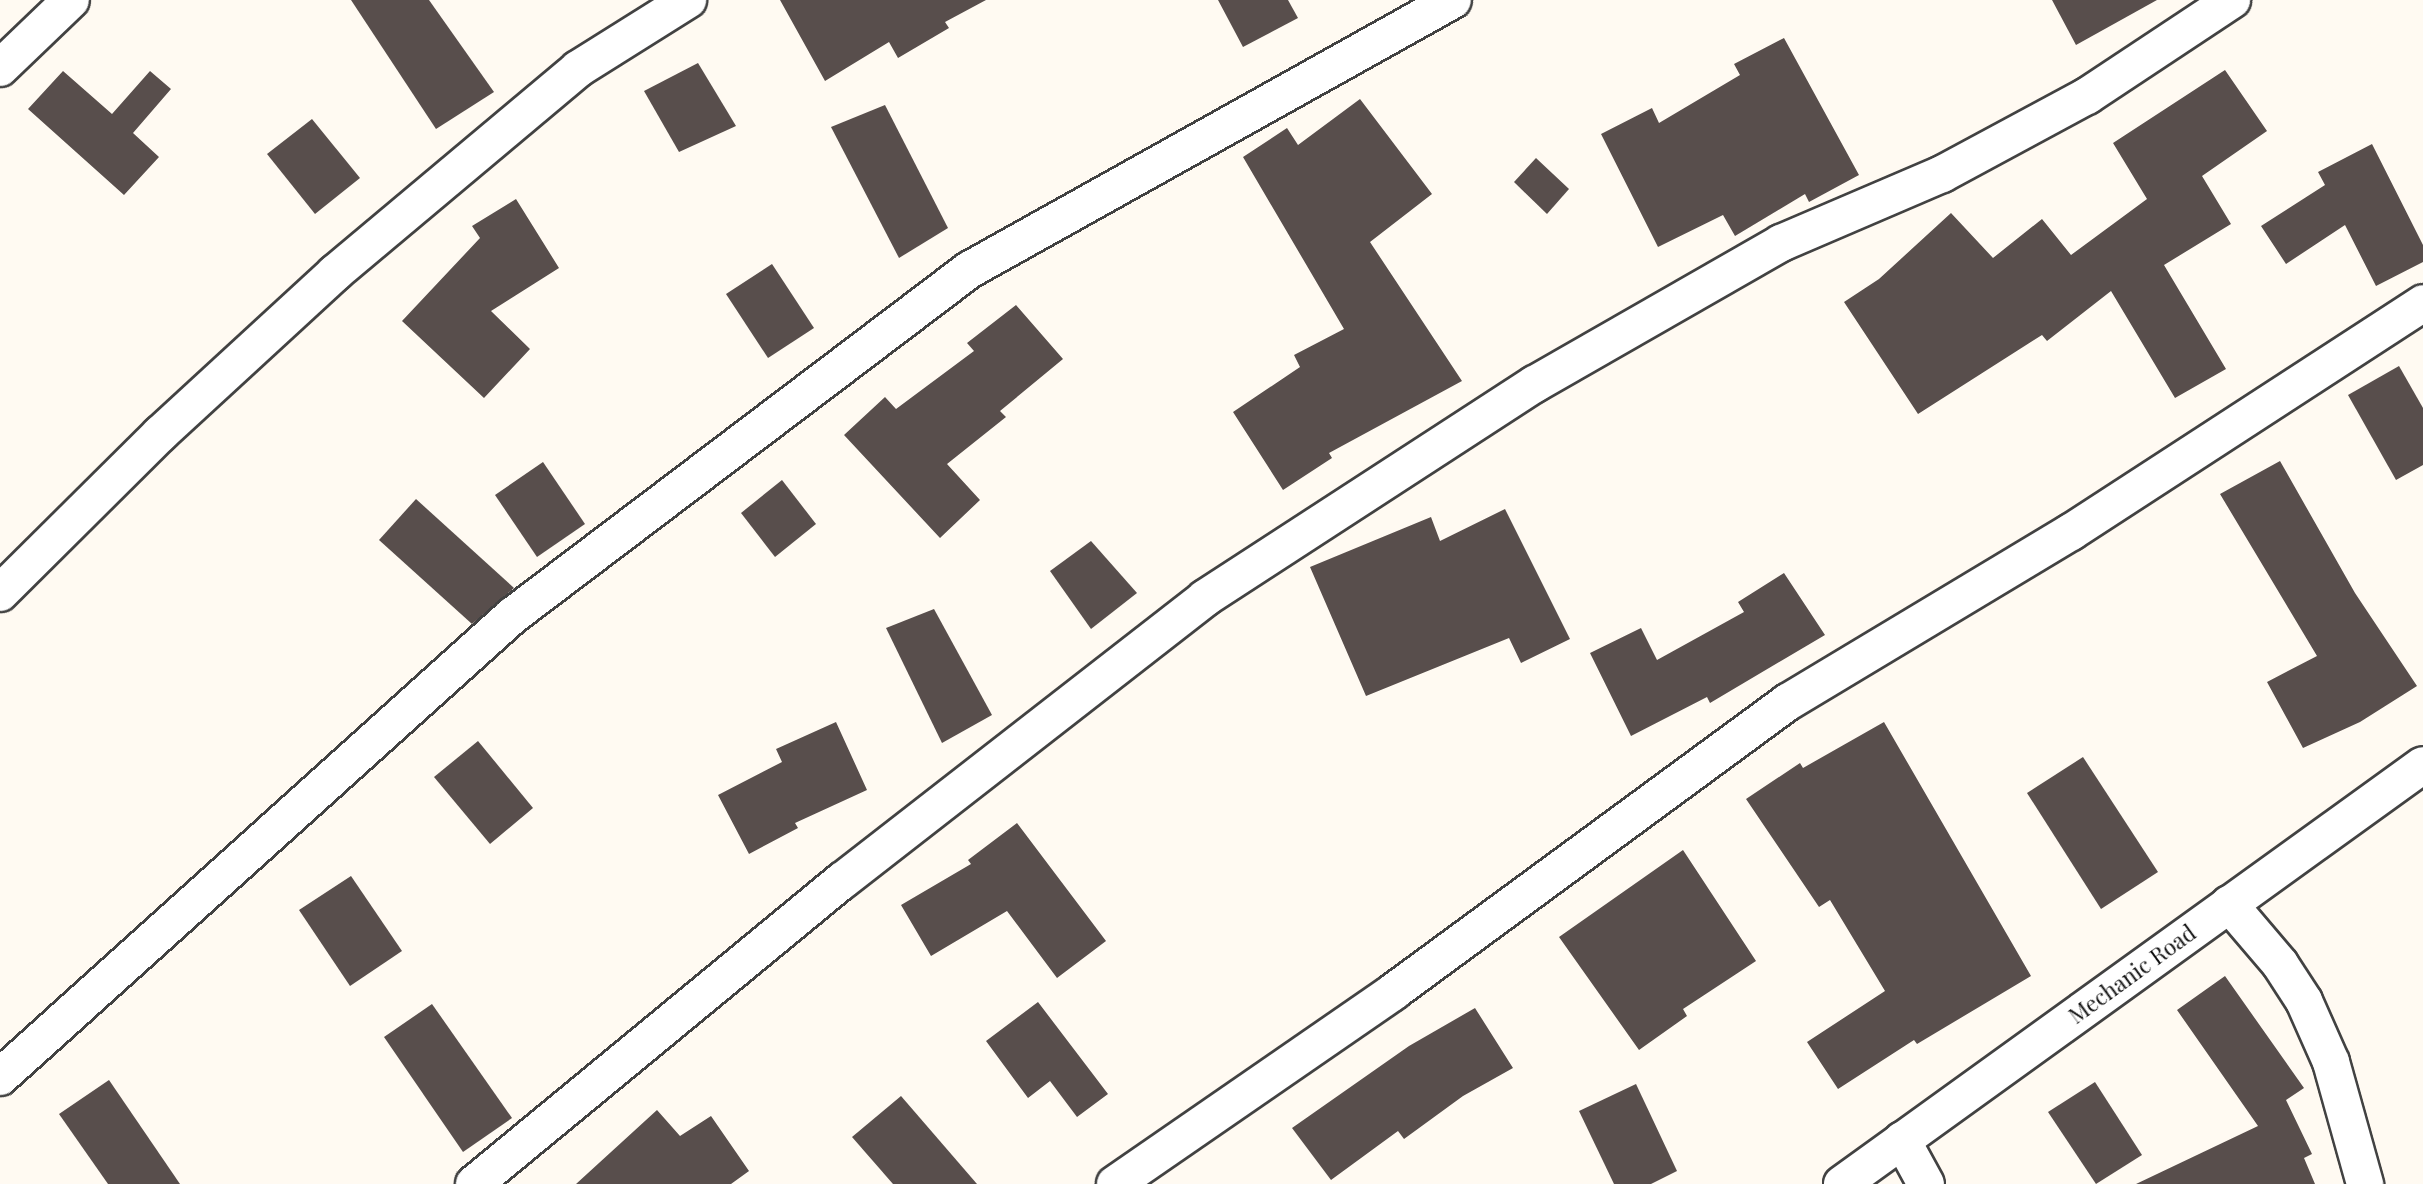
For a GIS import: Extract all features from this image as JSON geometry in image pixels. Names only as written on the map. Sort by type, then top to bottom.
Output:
[{"type":"street","points":[[0,68],[71,0]]},
{"type":"street","points":[[0,593],[160,434],[335,273],[578,69],[688,0]]},
{"type":"street","points":[[0,1077],[512,616],[969,270],[1453,0]]},
{"type":"street","points":[[474,1184],[830,891],[1205,598],[1535,384],[1781,243],[1942,174],[2087,96],[2232,0]]},
{"type":"street","points":[[1115,1184],[1393,992],[1788,702],[2071,532],[2423,303]]},
{"type":"street","name":"Mechanic Road","points":[[1842,1184],[2423,765]]},
{"type":"street","points":[[2229,904],[2280,964],[2304,1001],[2331,1062],[2365,1184]]},
{"type":"street","points":[[1902,1140],[1926,1184]]},
{"type":"building","points":[[351,0],[429,0],[494,92],[436,129]]},
{"type":"building","points":[[780,0],[986,0],[945,22],[949,28],[898,58],[889,42],[825,81]]},
{"type":"building","points":[[1218,0],[1288,0],[1298,18],[1243,47]]},
{"type":"building","points":[[2052,0],[2157,0],[2076,45]]},
{"type":"building","points":[[1784,38],[1859,175],[1809,202],[1805,194],[1735,236],[1723,215],[1658,247],[1601,134],[1652,108],[1659,123],[1740,75],[1734,64]]},
{"type":"building","points":[[698,63],[736,126],[679,152],[644,91]]},
{"type":"building","points":[[2225,70],[2267,131],[2202,176],[2231,224],[2164,265],[2226,369],[2175,398],[2111,291],[2047,341],[2042,335],[1918,414],[1844,302],[1879,279],[1951,213],[1993,258],[2042,219],[2071,255],[2147,199],[2113,143]]},
{"type":"building","points":[[63,71],[112,114],[150,71],[171,89],[133,133],[159,157],[124,195],[28,109]]},
{"type":"building","points":[[1360,99],[1432,194],[1370,242],[1462,381],[1329,453],[1332,458],[1283,490],[1233,412],[1300,367],[1294,355],[1344,329],[1243,157],[1287,128],[1298,145]]},
{"type":"building","points":[[885,105],[948,228],[899,258],[831,127]]},
{"type":"building","points":[[312,119],[360,178],[315,214],[267,154]]},
{"type":"building","points":[[2372,144],[2423,245],[2423,262],[2376,286],[2345,225],[2286,264],[2261,226],[2325,185],[2318,172]]},
{"type":"building","points":[[1536,158],[1569,189],[1547,214],[1514,182]]},
{"type":"building","points":[[516,199],[559,268],[491,311],[530,349],[484,398],[402,321],[480,238],[472,226]]},
{"type":"building","points":[[772,264],[814,328],[768,358],[726,294]]},
{"type":"building","points":[[1016,305],[1063,359],[1000,411],[1006,417],[947,464],[980,500],[940,538],[844,435],[885,397],[896,409],[974,351],[967,343]]},
{"type":"building","points":[[2399,366],[2423,408],[2423,465],[2396,480],[2348,395]]},
{"type":"building","points":[[2280,461],[2355,593],[2417,686],[2360,722],[2303,748],[2267,682],[2317,656],[2220,494]]},
{"type":"building","points":[[543,462],[585,524],[537,557],[495,495]]},
{"type":"building","points":[[782,480],[816,524],[775,557],[741,513]]},
{"type":"building","points":[[416,499],[514,588],[472,624],[379,540]]},
{"type":"building","points":[[1505,509],[1570,639],[1521,663],[1509,638],[1366,696],[1310,567],[1431,517],[1440,541]]},
{"type":"building","points":[[1091,541],[1137,593],[1091,629],[1050,571]]},
{"type":"building","points":[[1784,573],[1825,635],[1710,703],[1707,697],[1631,736],[1590,653],[1641,628],[1657,660],[1744,612],[1738,602]]},
{"type":"building","points":[[934,609],[992,715],[942,743],[886,628]]},
{"type":"building","points":[[836,722],[867,790],[795,823],[798,828],[749,854],[718,795],[782,762],[776,749]]},
{"type":"building","points":[[1884,722],[2031,976],[1917,1044],[1914,1040],[1838,1089],[1807,1042],[1885,991],[1830,900],[1819,907],[1746,799],[1800,763],[1803,768]]},
{"type":"building","points":[[478,741],[533,808],[490,844],[434,777]]},
{"type":"building","points":[[2083,757],[2158,872],[2101,909],[2027,793]]},
{"type":"building","points":[[1017,823],[1106,941],[1057,978],[1007,911],[931,956],[901,905],[971,864],[968,860]]},
{"type":"building","points":[[1683,850],[1756,961],[1683,1009],[1687,1016],[1639,1050],[1559,937]]},
{"type":"building","points":[[351,876],[402,951],[350,986],[299,910]]},
{"type":"building","points":[[2225,976],[2304,1088],[2286,1100],[2312,1154],[2304,1158],[2315,1184],[2136,1184],[2258,1126],[2177,1010]]},
{"type":"building","points":[[1038,1002],[1108,1094],[1077,1117],[1050,1081],[1028,1098],[986,1041]]},
{"type":"building","points":[[432,1004],[512,1118],[463,1152],[384,1037]]},
{"type":"building","points":[[1475,1008],[1513,1068],[1463,1096],[1404,1139],[1398,1131],[1331,1180],[1292,1128],[1409,1046]]},
{"type":"building","points":[[109,1080],[180,1184],[108,1184],[59,1114]]},
{"type":"building","points":[[2095,1082],[2142,1155],[2096,1184],[2048,1112]]},
{"type":"building","points":[[1636,1084],[1677,1171],[1651,1184],[1614,1184],[1579,1111]]},
{"type":"building","points":[[901,1096],[977,1184],[893,1184],[852,1137]]},
{"type":"building","points":[[657,1110],[680,1136],[711,1116],[749,1171],[731,1184],[576,1184]]}]
